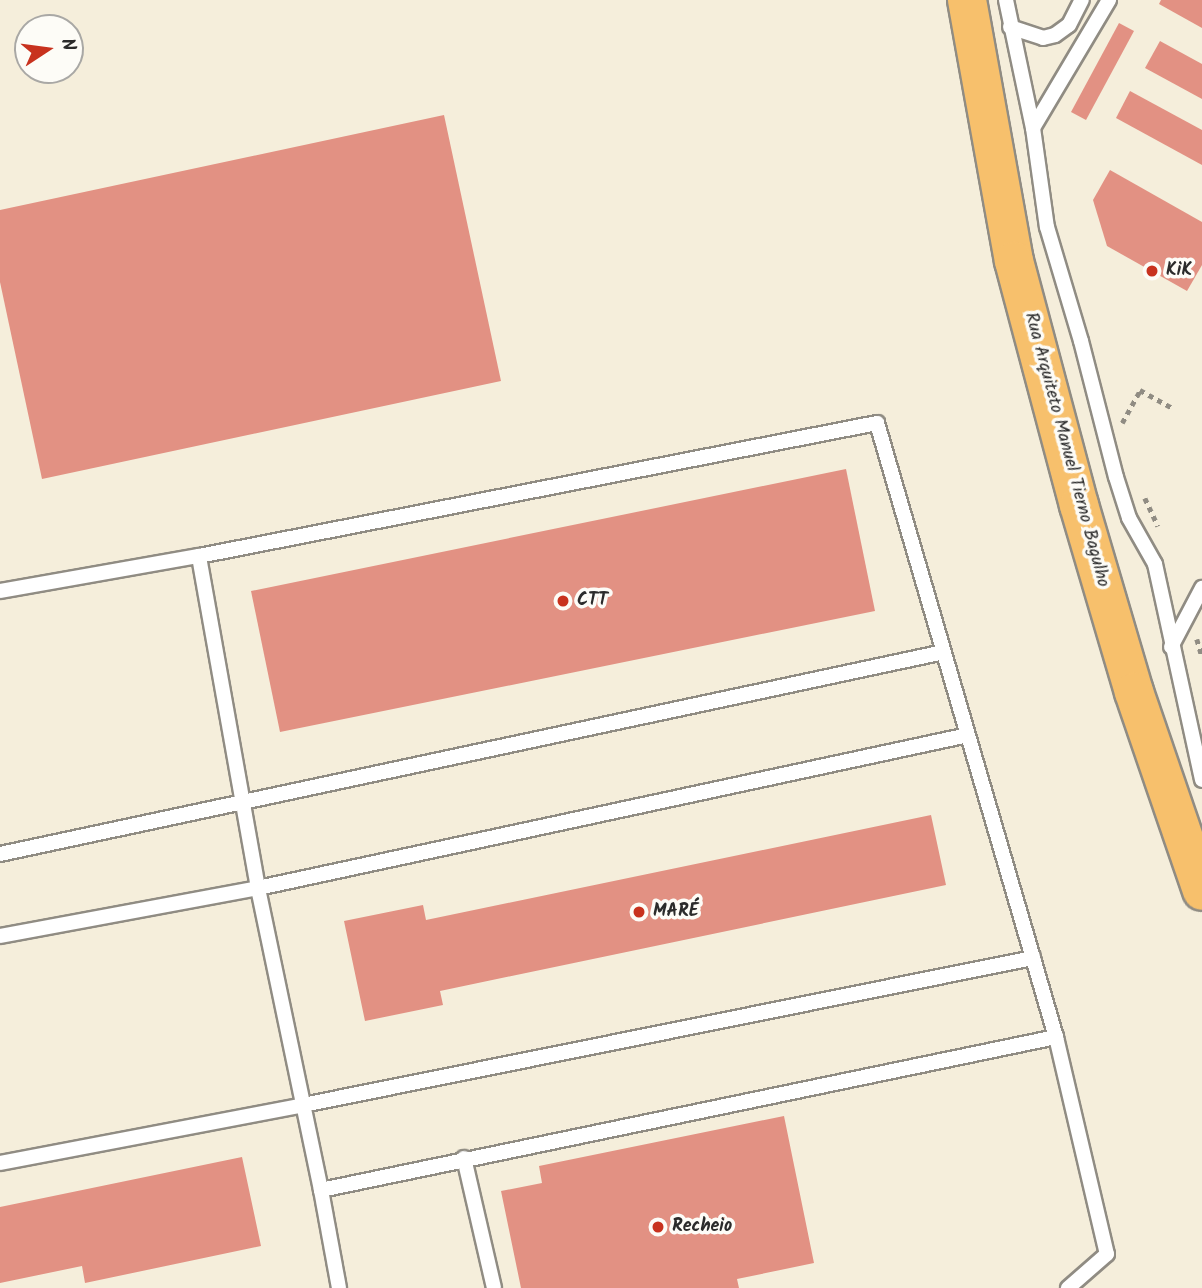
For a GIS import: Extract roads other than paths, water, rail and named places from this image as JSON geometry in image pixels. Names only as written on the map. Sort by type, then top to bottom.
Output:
[{"type":"main road","name":"Rua Arquiteto Manuel Tierno Bagulho","points":[[967,0],[995,168],[1017,273],[1079,505],[1134,692],[1202,891]]},
{"type":"lane","points":[[1006,0],[1034,128],[1047,227],[1082,341],[1129,518],[1155,565],[1202,779]]},
{"type":"lane","points":[[1010,27],[1042,38],[1055,35],[1069,24],[1082,0]]},
{"type":"lane","points":[[1034,128],[1109,0]]},
{"type":"lane","points":[[0,591],[199,556],[877,423],[1056,1037],[1107,1254],[1068,1288]]},
{"type":"lane","points":[[199,556],[258,888],[339,1288]]},
{"type":"lane","points":[[1171,647],[1202,588]]},
{"type":"lane","points":[[0,854],[944,652]]},
{"type":"lane","points":[[0,936],[258,888],[968,735]]},
{"type":"lane","points":[[0,1163],[1033,958]]},
{"type":"lane","points":[[321,1190],[464,1158],[1056,1037]]},
{"type":"lane","points":[[464,1158],[494,1288]]},
{"type":"place","name":"KiK","points":[[1152,271]]},
{"type":"place","name":"CTT","points":[[563,601]]},
{"type":"place","name":"MARÉ","points":[[639,912]]},
{"type":"place","name":"Recheio","points":[[658,1227]]}]
